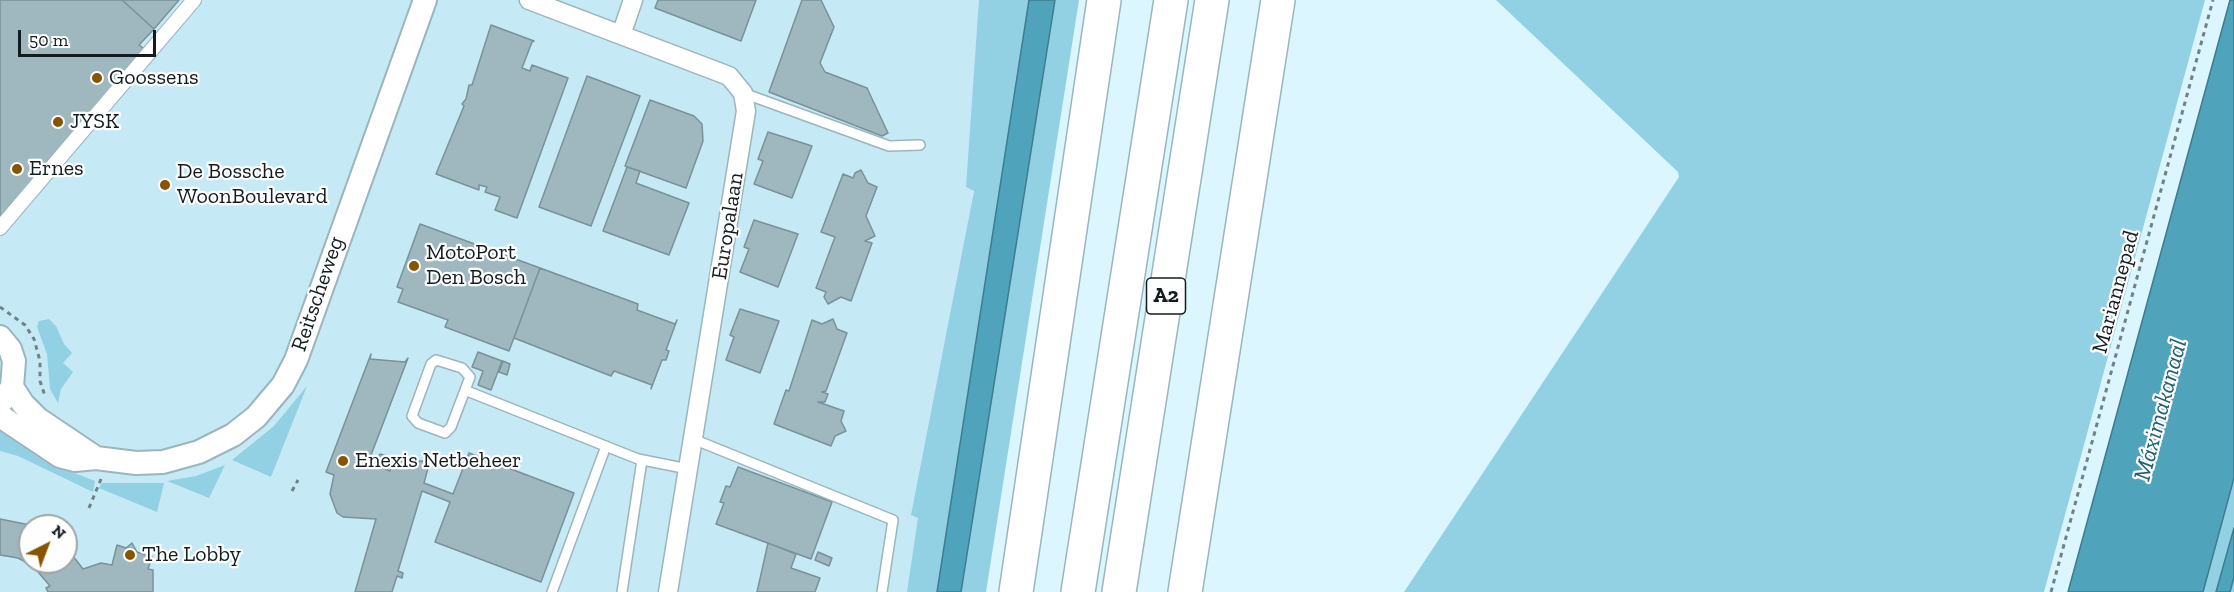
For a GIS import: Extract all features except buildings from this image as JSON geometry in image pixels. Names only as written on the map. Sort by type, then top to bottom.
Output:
[{"type":"highway","points":[[1016,592],[1104,0]]},
{"type":"highway","name":"A2","points":[[1078,592],[1171,0]]},
{"type":"highway","name":"A2","points":[[1119,592],[1212,0]]},
{"type":"highway","points":[[1185,592],[1278,0]]},
{"type":"street","points":[[0,228],[194,0]]},
{"type":"street","name":"Reitscheweg","points":[[0,416],[60,456],[75,460],[102,459],[156,463],[199,452],[224,440],[248,424],[283,385],[296,360],[425,0]]},
{"type":"street","points":[[529,0],[729,76],[743,93]]},
{"type":"street","points":[[621,35],[633,0]]},
{"type":"street","name":"Europalaan","points":[[668,592],[746,111],[743,93]]},
{"type":"street","points":[[0,337],[10,349],[14,361],[6,395],[23,404],[38,419],[102,459]]},
{"type":"lane","points":[[743,93],[890,146],[920,145]]},
{"type":"lane","points":[[436,360],[462,368],[471,381],[467,391],[451,427],[445,433],[418,423],[412,416],[431,364],[436,360]]},
{"type":"lane","points":[[467,391],[642,460],[688,470]]},
{"type":"lane","points":[[693,439],[893,520],[882,592]]},
{"type":"lane","points":[[552,592],[606,446]]},
{"type":"lane","points":[[621,592],[642,460]]},
{"type":"path","name":"Mariannepad","points":[[2050,592],[2212,0]]},
{"type":"path","points":[[0,307],[25,325],[34,339],[40,361],[40,381],[45,398]]},
{"type":"path","points":[[89,508],[102,459]]},
{"type":"path","points":[[292,491],[298,480]]},
{"type":"shaded area","points":[[0,0],[1000,0],[974,187],[910,592],[0,592]]},
{"type":"shaded area","points":[[979,0],[1029,0],[937,592],[907,592],[918,518],[911,515],[974,191],[966,187]]},
{"type":"shaded area","points":[[1055,0],[1079,0],[986,592],[961,592]]},
{"type":"shaded area","points":[[1496,0],[2205,0],[2044,592],[1404,592],[1679,177],[1678,172]]},
{"type":"shaded area","points":[[49,319],[56,326],[64,344],[72,353],[63,363],[73,372],[61,389],[58,403],[50,389],[47,354],[37,327],[39,321]]},
{"type":"shaded area","points":[[307,386],[271,477],[232,460],[274,426]]},
{"type":"shaded area","points":[[0,429],[46,462],[95,481],[93,492],[18,456],[0,451]]},
{"type":"shaded area","points":[[225,465],[209,498],[167,481],[196,476]]},
{"type":"shaded area","points":[[2234,478],[2234,592],[2203,592]]},
{"type":"shaded area","points":[[102,483],[164,483],[157,512],[99,488]]},
{"type":"water","points":[[1029,0],[1055,0],[961,592],[937,592]]},
{"type":"water","name":"Máximakanaal","points":[[2230,0],[2234,0],[2234,478],[2203,592],[2068,592]]},
{"type":"water","points":[[2234,528],[2234,577],[2230,592],[2216,592]]},
{"type":"place","name":"Goossens","points":[[97,78]]},
{"type":"place","name":"JYSK","points":[[58,122]]},
{"type":"place","name":"Ernes","points":[[17,169]]},
{"type":"place","name":"De Bossche WoonBoulevard","points":[[165,185]]},
{"type":"place","name":"MotoPort Den Bosch","points":[[414,266]]},
{"type":"place","name":"Enexis Netbeheer","points":[[343,461]]},
{"type":"place","name":"The Lobby","points":[[130,555]]}]
